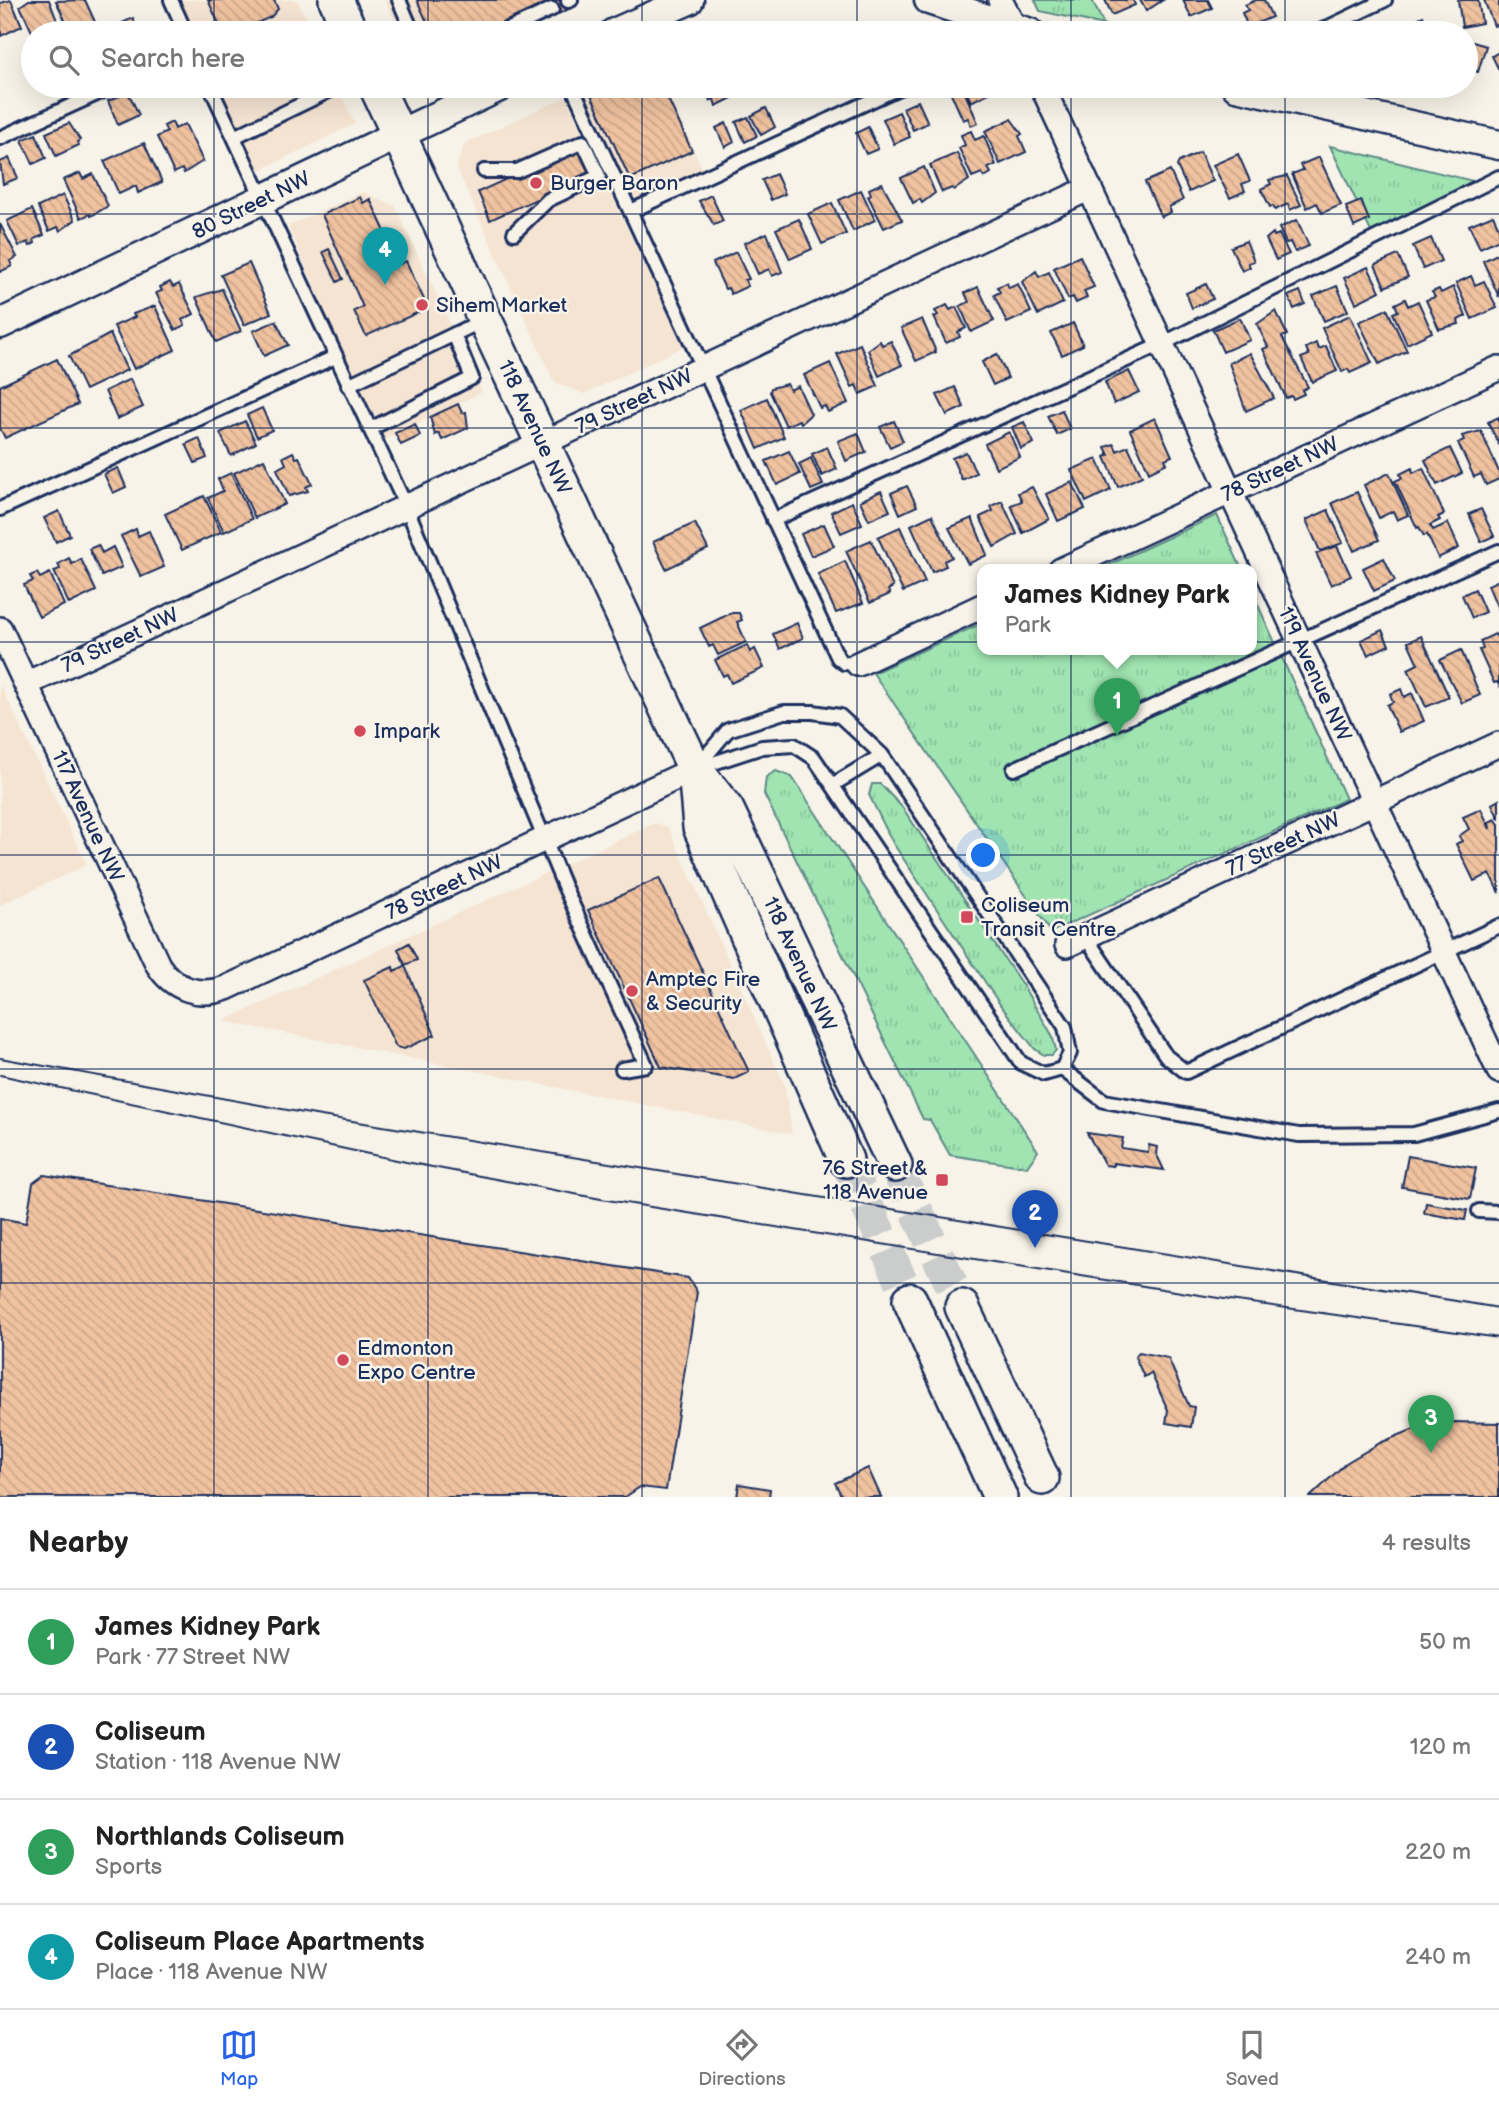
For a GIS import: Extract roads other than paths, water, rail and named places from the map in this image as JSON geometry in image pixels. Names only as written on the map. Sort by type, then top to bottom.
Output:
[{"type":"main road","name":"118 Avenue NW","points":[[382,98],[695,769],[727,810],[895,1165]]},
{"type":"main road","name":"118 Avenue NW","points":[[695,769],[700,827],[846,1160]]},
{"type":"main road","points":[[910,1300],[1000,1497]]},
{"type":"main road","points":[[962,1307],[1042,1478]]},
{"type":"street","points":[[641,21],[689,0]]},
{"type":"street","points":[[929,0],[987,21]]},
{"type":"street","points":[[1000,0],[1012,21]]},
{"type":"street","name":"80 Street NW","points":[[0,324],[475,98]]},
{"type":"street","name":"119 Avenue NW","points":[[1048,98],[1499,1071]]},
{"type":"street","points":[[1289,98],[1499,145]]},
{"type":"street","name":"79 Street NW","points":[[26,684],[1090,188]]},
{"type":"street","name":"78 Street NW","points":[[1074,564],[1499,368]]},
{"type":"street","points":[[858,664],[977,608]]},
{"type":"street","name":"117 Avenue NW","points":[[0,629],[158,965],[168,979],[189,991]]},
{"type":"street","name":"77 Street NW","points":[[1076,940],[1499,744]]},
{"type":"street","name":"78 Street NW","points":[[189,991],[207,993],[226,988],[695,769]]},
{"type":"lane","points":[[171,0],[181,21]]},
{"type":"lane","points":[[399,0],[408,21]]},
{"type":"lane","points":[[1340,21],[1385,0]]},
{"type":"lane","points":[[526,21],[552,9]]},
{"type":"lane","points":[[0,138],[88,98]]},
{"type":"lane","points":[[216,98],[406,506],[545,841],[646,1065],[622,1069]]},
{"type":"lane","points":[[234,138],[316,98]]},
{"type":"lane","points":[[578,98],[838,658],[844,663],[858,664]]},
{"type":"lane","points":[[631,211],[877,98]]},
{"type":"lane","points":[[484,172],[517,171],[583,142],[599,176],[548,200],[514,233]]},
{"type":"lane","points":[[773,520],[1162,344],[1499,177]]},
{"type":"lane","points":[[348,385],[485,319]]},
{"type":"lane","points":[[370,429],[472,378],[454,334]]},
{"type":"lane","points":[[0,509],[335,357]]},
{"type":"lane","points":[[1014,769],[1499,551]]},
{"type":"lane","points":[[784,712],[840,716],[882,755],[1065,1027],[1070,1053],[1062,1069],[1044,1074],[1021,1063],[814,758],[794,745],[762,747],[695,769],[728,730],[784,712]]},
{"type":"lane","points":[[834,784],[882,755]]},
{"type":"lane","points":[[1076,940],[1166,1056],[1186,1072],[1499,926]]},
{"type":"lane","points":[[1062,1069],[1104,1101],[1299,1135],[1414,1134],[1499,1111]]},
{"type":"lane","points":[[1479,1211],[1499,1212]]},
{"type":"tunnel","points":[[846,1160],[910,1300]]},
{"type":"tunnel","points":[[895,1165],[962,1307]]},
{"type":"tram line","points":[[0,1058],[315,1115],[1499,1308]]},
{"type":"tram line","points":[[0,1075],[406,1162],[601,1199],[1237,1301],[1499,1338]]},
{"type":"place","name":"Burger Baron","points":[[536,183]]},
{"type":"place","name":"Coliseum Place Apartments","points":[[385,285]]},
{"type":"place","name":"Sihem Market","points":[[422,305]]},
{"type":"place","name":"Impark","points":[[360,731]]},
{"type":"place","name":"James Kidney Park","points":[[1117,736]]},
{"type":"place","name":"Coliseum Transit Centre","points":[[967,917]]},
{"type":"place","name":"Amptec Fire & Security","points":[[632,991]]},
{"type":"place","name":"76 Street & 118 Avenue","points":[[942,1180]]},
{"type":"place","name":"Coliseum","points":[[1035,1248]]},
{"type":"place","name":"Edmonton Expo Centre","points":[[343,1360]]},
{"type":"place","name":"Northlands Coliseum","points":[[1431,1453]]}]
